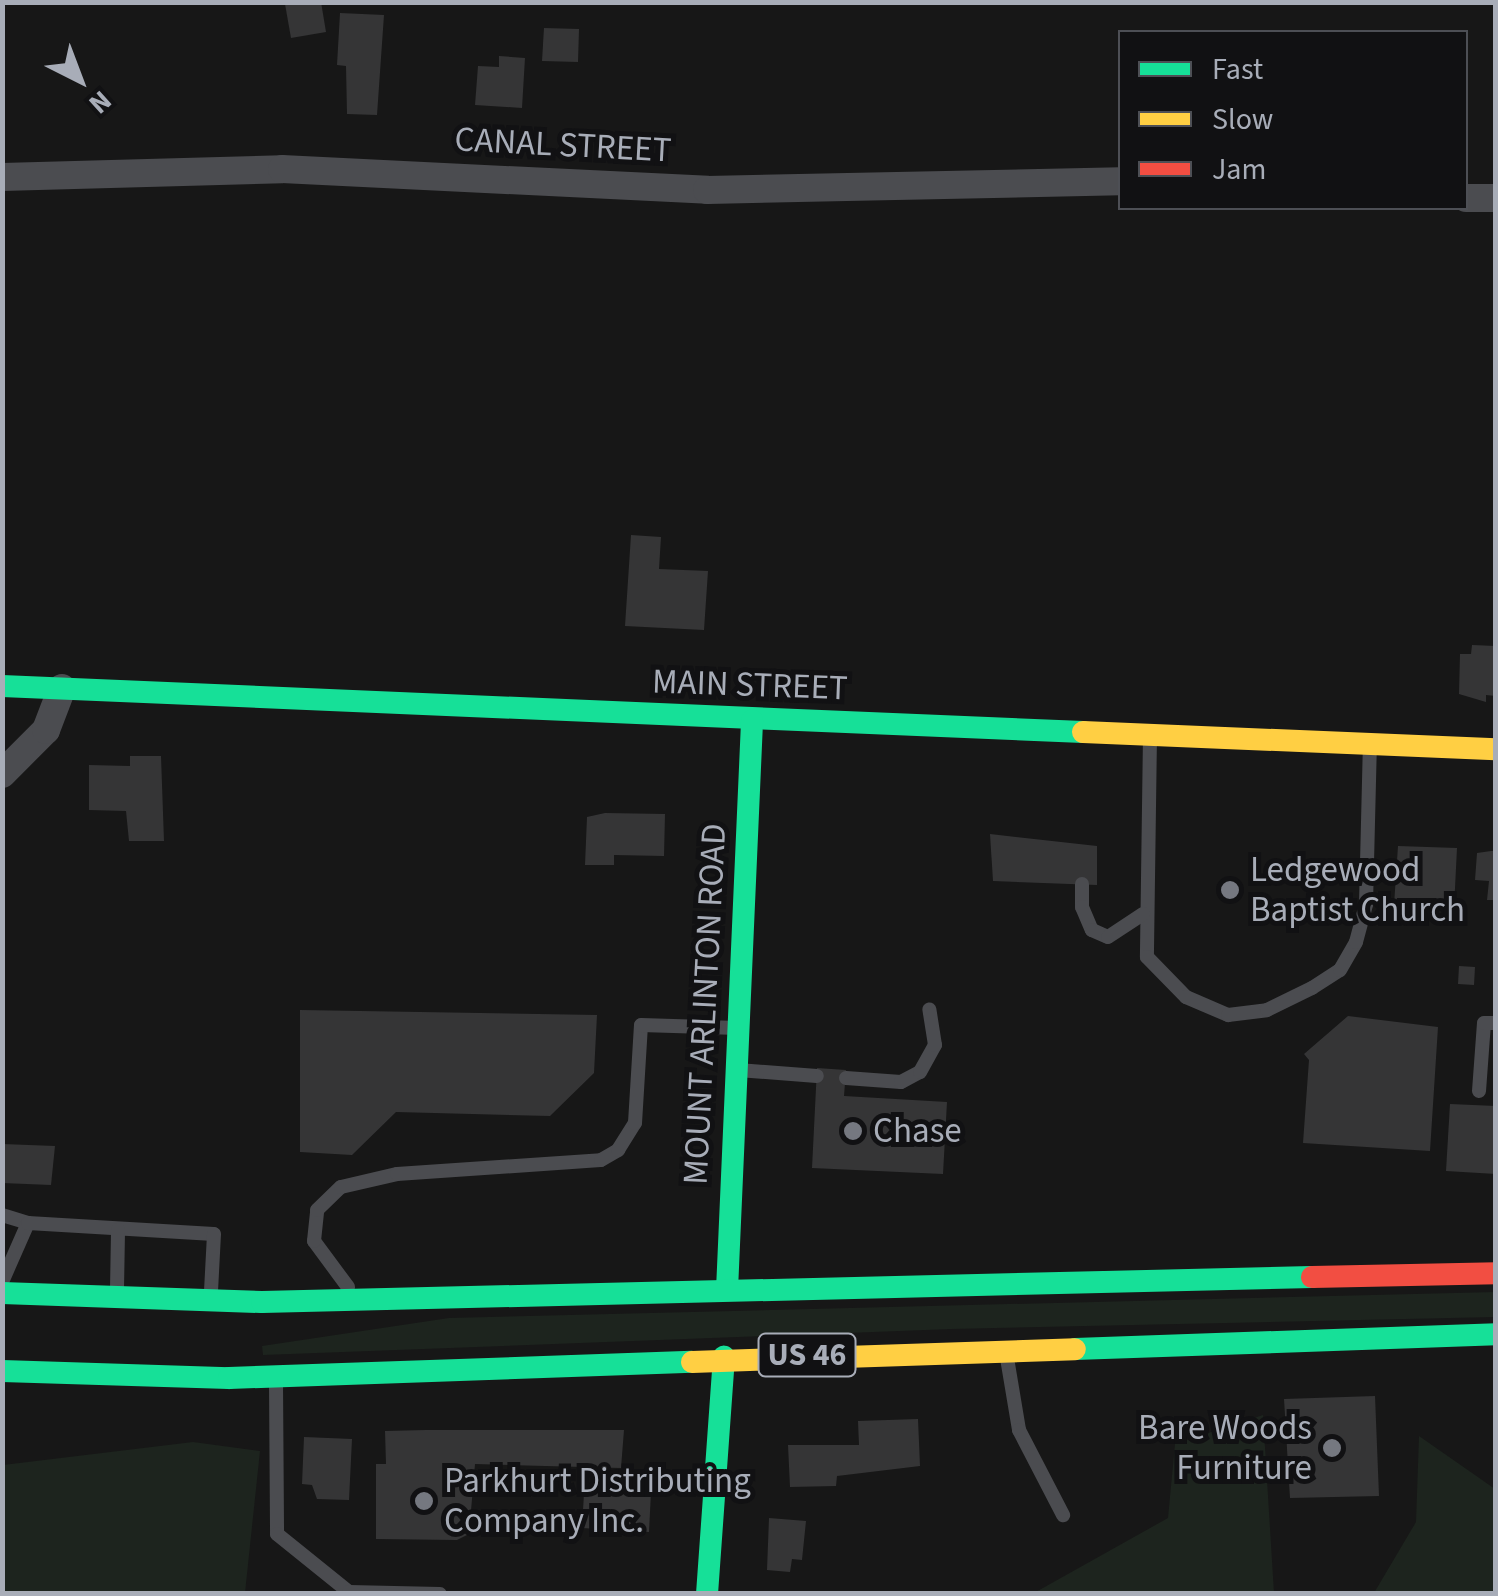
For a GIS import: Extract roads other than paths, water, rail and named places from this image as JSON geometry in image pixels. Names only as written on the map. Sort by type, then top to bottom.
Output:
[{"type":"main road","name":"MAIN STREET","points":[[2,686],[752,721],[1496,749]]},
{"type":"main road","name":"MOUNT ARLINTON ROAD","points":[[727,1290],[752,721]]},
{"type":"main road","name":"US 46","points":[[2,1293],[117,1301],[210,1302],[1496,1272]]},
{"type":"main road","name":"US 46","points":[[22,1396],[118,1380],[1006,1348],[1491,1340]]},
{"type":"main road","points":[[707,1594],[724,1357]]},
{"type":"main road","points":[[2,1371],[118,1380]]},
{"type":"street","name":"CANAL STREET","points":[[2,178],[282,169],[707,190],[1118,181]]},
{"type":"street","points":[[1468,198],[1496,198]]},
{"type":"street","points":[[2,774],[46,730],[62,688]]},
{"type":"lane","points":[[1150,735],[1144,908],[1148,957],[1186,997],[1228,1015],[1267,1010],[1340,970],[1366,904],[1370,743]]},
{"type":"lane","points":[[1082,884],[1082,906],[1092,930],[1108,937],[1144,908]]},
{"type":"lane","points":[[846,1078],[900,1082],[920,1072],[935,1045],[929,1009]]},
{"type":"lane","points":[[1479,1091],[1484,1023],[1496,1023]]},
{"type":"lane","points":[[360,1299],[320,1257],[315,1217],[341,1187],[397,1174],[601,1160],[618,1150],[635,1123],[641,1026],[739,1028]]},
{"type":"lane","points":[[737,1070],[817,1076]]},
{"type":"lane","points":[[2,1215],[28,1223],[214,1234],[210,1302]]},
{"type":"lane","points":[[2,1282],[9,1253],[28,1223]]},
{"type":"lane","points":[[117,1301],[118,1230]]},
{"type":"lane","points":[[1006,1348],[1019,1430],[1064,1516]]},
{"type":"lane","points":[[276,1376],[277,1534],[350,1592],[440,1594]]},
{"type":"place","name":"Ledgewood Baptist Church","points":[[1230,890]]},
{"type":"place","name":"Chase","points":[[853,1131]]},
{"type":"place","name":"Bare Woods Furniture","points":[[1332,1448]]},
{"type":"place","name":"Parkhurt Distributing Company Inc.","points":[[424,1501]]}]
